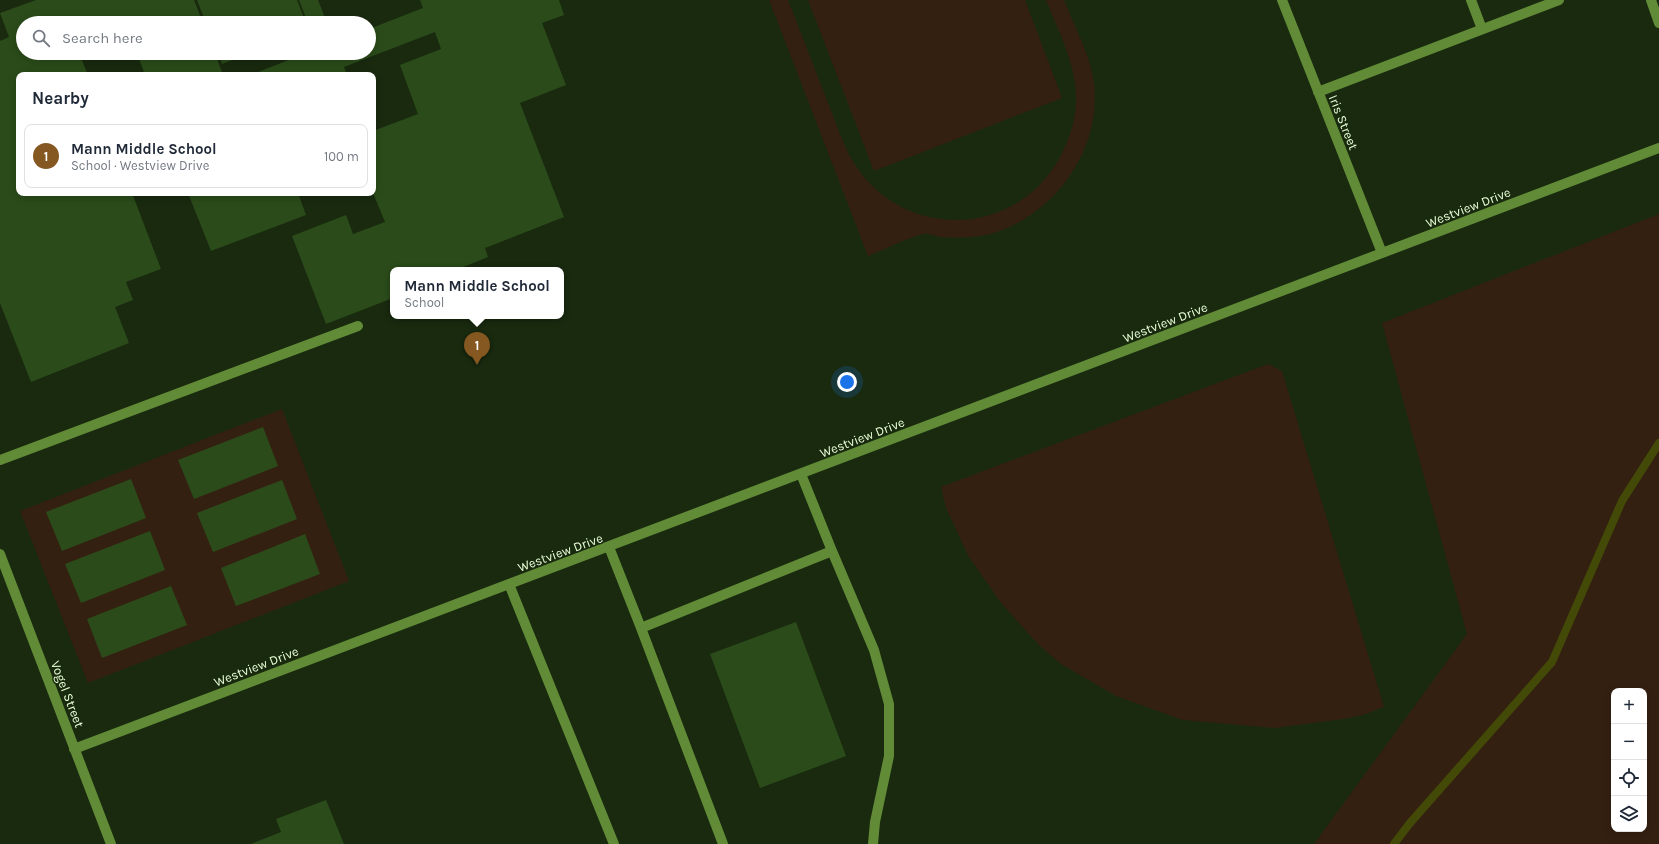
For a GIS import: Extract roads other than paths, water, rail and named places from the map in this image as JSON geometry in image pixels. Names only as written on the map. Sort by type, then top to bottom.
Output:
[{"type":"street","name":"Iris Street","points":[[1282,0],[1382,253]]},
{"type":"street","points":[[1471,0],[1482,29]]},
{"type":"street","points":[[1318,92],[1559,0]]},
{"type":"street","points":[[1651,0],[1659,23]]},
{"type":"street","name":"Westview Drive","points":[[74,749],[509,584],[609,548],[1659,148]]},
{"type":"street","points":[[0,460],[358,326]]},
{"type":"street","points":[[800,474],[874,650],[889,704],[889,756],[875,822],[873,844]]},
{"type":"street","points":[[609,548],[723,844]]},
{"type":"street","points":[[641,628],[832,551]]},
{"type":"street","name":"Vogel Street","points":[[0,554],[111,844]]},
{"type":"street","points":[[509,584],[614,844]]},
{"type":"waterway","points":[[1394,844],[1410,823],[1552,662],[1622,501],[1659,443]]},
{"type":"place","name":"Mann Middle School","points":[[477,365]]}]
